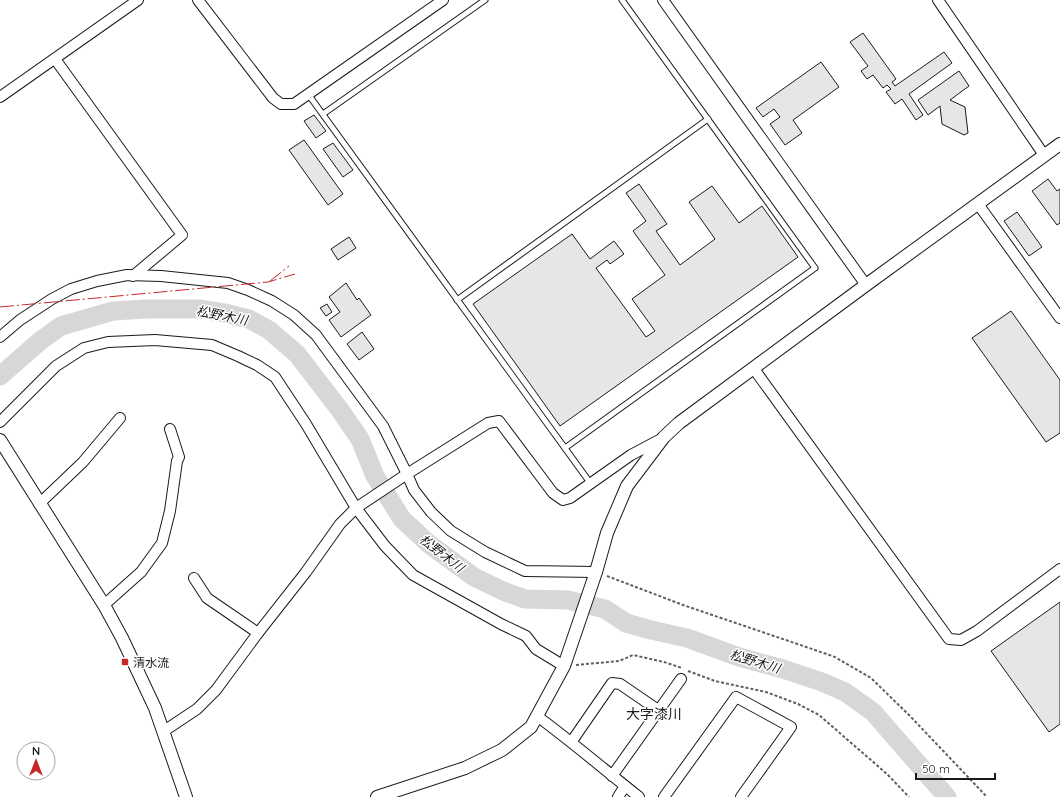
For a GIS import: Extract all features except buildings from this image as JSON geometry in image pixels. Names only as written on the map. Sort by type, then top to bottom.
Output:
[{"type":"street","points":[[0,97],[138,0]]},
{"type":"street","points":[[198,0],[274,98],[281,104],[294,104],[443,0]]},
{"type":"street","points":[[663,0],[866,285]]},
{"type":"street","points":[[938,0],[1044,155]]},
{"type":"street","points":[[55,59],[182,235],[133,276]]},
{"type":"street","points":[[377,797],[465,768],[502,750],[530,727],[566,662],[607,534],[627,486],[664,437],[679,424],[866,285],[1060,144]]},
{"type":"street","points":[[978,204],[1060,318]]},
{"type":"street","points":[[0,337],[20,320],[52,299],[71,289],[96,281],[127,275],[161,276],[228,283],[248,290],[272,301],[294,315],[316,336],[383,426],[414,490],[431,512],[452,531],[485,552],[525,571],[595,574]]},
{"type":"street","points":[[0,422],[56,366],[84,348],[108,342],[155,340],[212,345],[257,365],[274,377],[306,424],[356,508],[385,546],[413,574],[526,636],[536,649],[566,662]]},
{"type":"street","points":[[754,369],[949,639],[961,640],[977,631],[1060,569]]},
{"type":"street","points":[[39,504],[83,462],[120,418]]},
{"type":"street","points":[[164,731],[197,709],[216,690],[306,572],[340,524],[356,508],[488,423],[499,421],[553,493],[563,500],[570,498],[631,455],[664,437]]},
{"type":"street","points":[[104,605],[141,572],[162,543],[170,511],[178,457],[170,429]]},
{"type":"street","points":[[0,440],[104,605],[138,671],[164,731],[186,797]]},
{"type":"street","points":[[194,578],[207,598],[258,633]]},
{"type":"street","points":[[612,776],[681,679]]},
{"type":"street","points":[[572,741],[612,683],[620,684],[658,710]]},
{"type":"street","points":[[664,797],[736,696],[792,727],[741,797]]},
{"type":"street","points":[[537,716],[572,741],[612,776],[639,797]]},
{"type":"street","points":[[618,797],[625,786]]},
{"type":"lane","points":[[323,114],[485,0]]},
{"type":"lane","points":[[565,448],[815,268],[622,0]]},
{"type":"lane","points":[[308,94],[591,484]]},
{"type":"lane","points":[[457,300],[708,119]]},
{"type":"path","points":[[595,574],[815,650],[834,657],[852,667],[871,678],[909,715],[987,797]]},
{"type":"waterway","name":"松野木川","points":[[0,376],[40,341],[61,326],[113,311],[146,309],[201,309],[249,319],[269,330],[297,354],[340,410],[360,439],[375,476],[402,519],[429,544],[474,577],[503,591],[525,599],[568,600],[605,609],[626,623],[687,638],[739,657],[822,682],[845,692],[873,712],[947,797]]},
{"type":"power","points":[[270,281],[289,266]]},
{"type":"power","points":[[0,307],[268,282],[295,274]]},
{"type":"place","name":"清水流","points":[[125,662]]},
{"type":"district","name":"大字漆川","points":[[654,714]]}]
